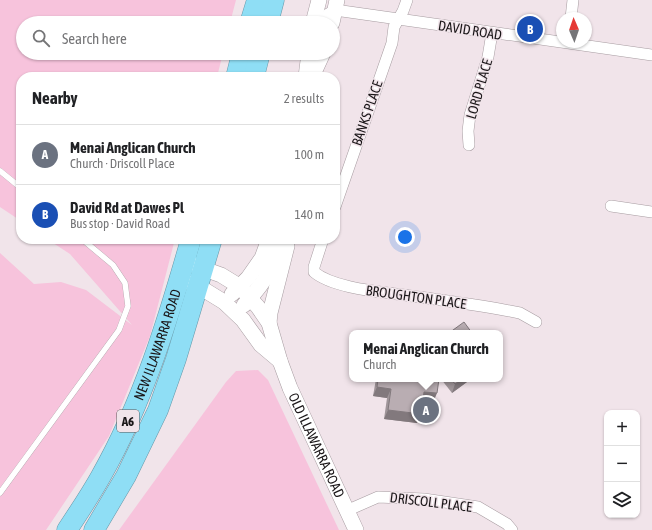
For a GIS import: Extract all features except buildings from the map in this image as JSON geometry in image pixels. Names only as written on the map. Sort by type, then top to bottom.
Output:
[{"type":"highway","points":[[252,16],[257,0]]},
{"type":"highway","points":[[270,16],[274,0]]},
{"type":"highway","points":[[237,72],[240,60]]},
{"type":"highway","points":[[255,72],[258,60]]},
{"type":"highway","name":"NEW ILLAWARRA ROAD","points":[[67,530],[101,476],[138,399],[153,361],[189,244]]},
{"type":"highway","name":"NEW ILLAWARRA ROAD","points":[[94,530],[126,476],[158,410],[211,244]]},
{"type":"street","points":[[315,16],[319,0]]},
{"type":"street","points":[[399,19],[407,0]]},
{"type":"street","points":[[572,12],[573,0]]},
{"type":"street","name":"DAVID ROAD","points":[[326,16],[334,8],[556,42]]},
{"type":"street","name":"BANKS PLACE","points":[[340,193],[392,43],[394,27],[399,19]]},
{"type":"street","name":"LORD PLACE","points":[[469,144],[468,131],[470,115],[488,57],[492,33]]},
{"type":"street","name":"DAVID ROAD","points":[[592,47],[652,55]]},
{"type":"street","points":[[306,72],[307,60]]},
{"type":"street","points":[[314,72],[320,60]]},
{"type":"street","points":[[611,206],[652,212]]},
{"type":"street","points":[[224,302],[248,278],[262,258],[267,244]]},
{"type":"street","points":[[236,313],[263,283],[276,254],[278,244]]},
{"type":"street","name":"OLD ILLAWARRA ROAD","points":[[269,323],[270,313],[287,244]]},
{"type":"street","name":"BROUGHTON PLACE","points":[[321,244],[317,254],[314,272],[320,277],[338,284],[361,289],[499,309],[520,314],[536,322]]},
{"type":"street","name":"OLD ILLAWARRA ROAD","points":[[182,270],[201,277],[221,275],[239,286],[269,323],[290,388],[356,530]]},
{"type":"street","name":"OLD ILLAWARRA ROAD","points":[[201,277],[243,320],[261,345],[280,360]]},
{"type":"street","name":"DRISCOLL PLACE","points":[[346,511],[378,497],[424,499],[478,507],[507,524],[512,530]]},
{"type":"lane","points":[[0,171],[16,184]]},
{"type":"lane","points":[[0,493],[119,330],[128,306],[125,283],[113,265],[88,244]]},
{"type":"shaded area","points":[[0,0],[236,0],[232,16],[16,16],[16,60],[221,60],[218,72],[16,72],[16,218],[0,207]]},
{"type":"shaded area","points":[[55,244],[174,244],[150,336],[109,436],[46,530],[0,530],[0,253],[34,284],[61,282],[86,290],[132,325],[70,254]]},
{"type":"shaded area","points":[[258,370],[268,380],[339,530],[119,530],[226,382],[236,371]]},
{"type":"place","name":"David Rd at Dawes Pl","points":[[530,29]]},
{"type":"place","name":"Menai Anglican Church","points":[[426,410]]}]
